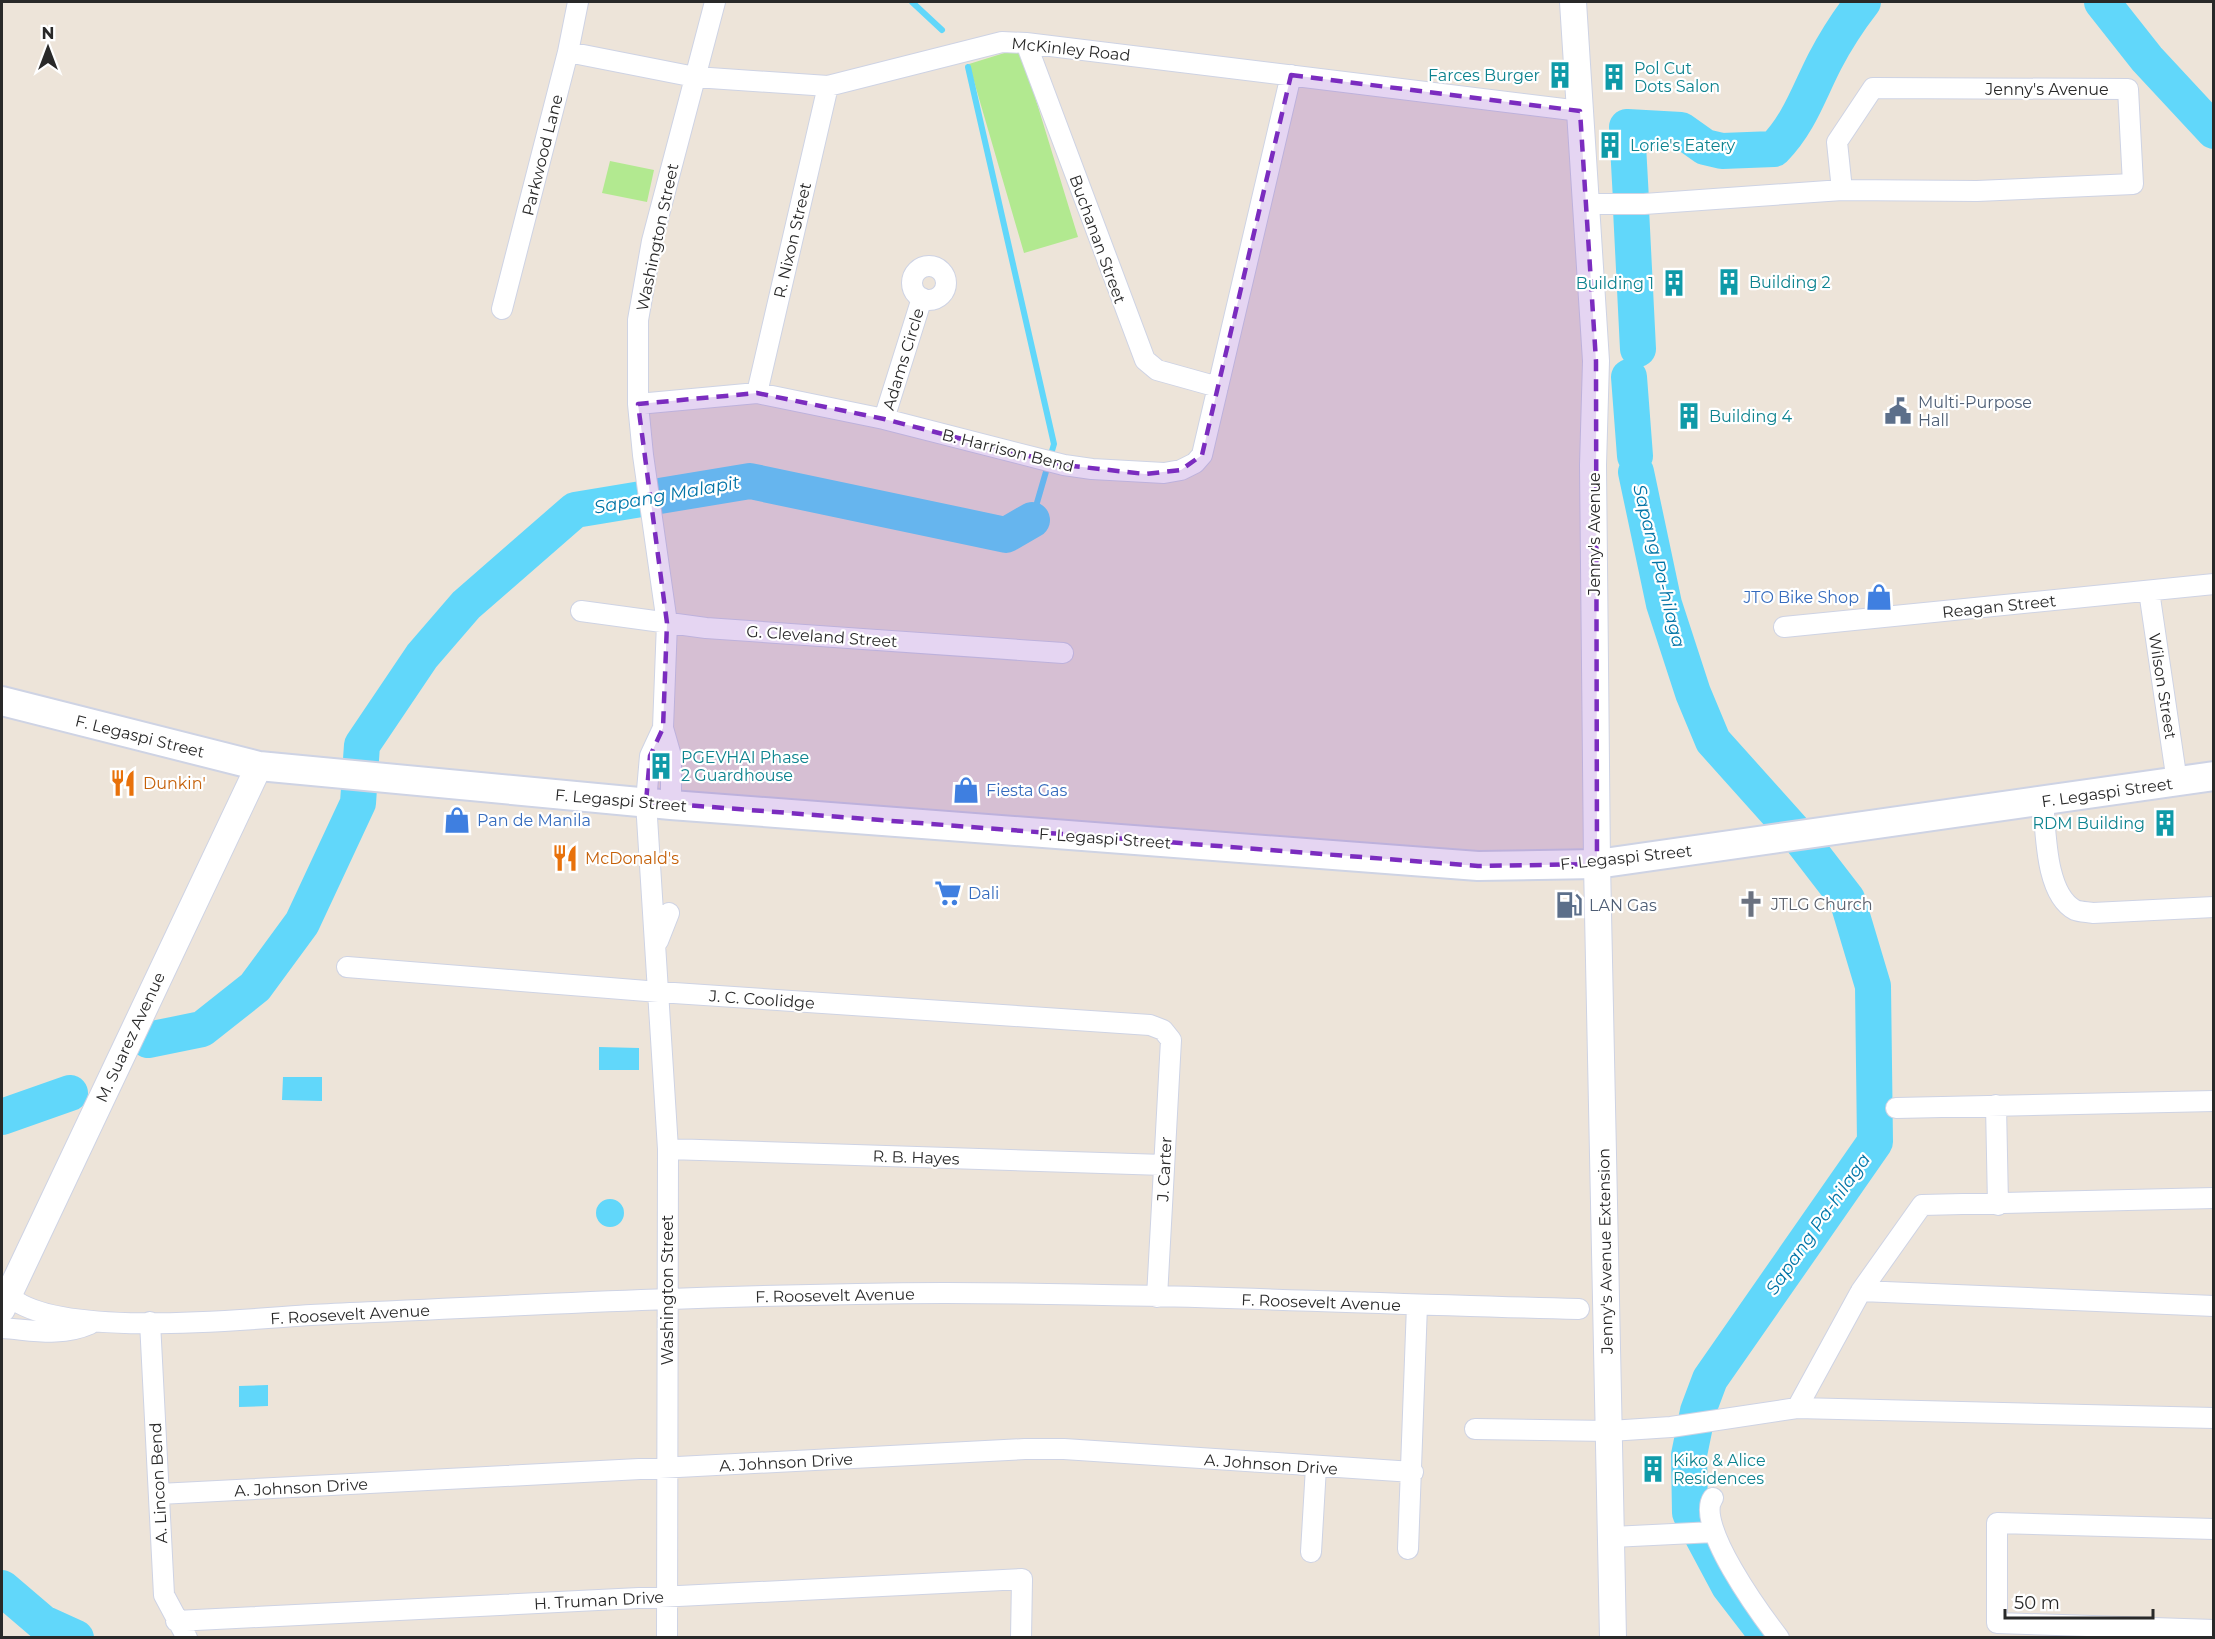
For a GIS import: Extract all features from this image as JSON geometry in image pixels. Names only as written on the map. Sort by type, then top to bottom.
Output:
[{"type":"main road","name":"F. Legaspi Street","points":[[2,700],[259,766],[659,804],[1478,867],[1597,864],[2214,776]]},
{"type":"street","name":"Parkwood Lane","points":[[502,309],[568,52],[578,2]]},
{"type":"street","name":"Washington Street","points":[[667,1638],[668,1149],[657,943],[659,804],[650,756],[663,728],[667,623],[650,514],[638,404],[638,320],[650,252],[715,2]]},
{"type":"street","name":"Jenny's Avenue","points":[[1573,2],[1596,361],[1593,465],[1597,864]]},
{"type":"street","name":"McKinley Road","points":[[568,52],[695,78],[828,86],[1002,42],[1026,42],[1580,111]]},
{"type":"street","name":"Buchanan Street","points":[[1026,42],[1145,360],[1157,370],[1218,387]]},
{"type":"street","name":"B. Harrison Bend","points":[[638,404],[757,393],[884,419],[1064,465],[1144,474],[1181,470],[1195,463],[1202,455],[1291,75]]},
{"type":"street","name":"R. Nixon Street","points":[[757,393],[828,86]]},
{"type":"street","name":"Jenny's Avenue","points":[[1585,204],[1644,204],[1842,190],[1977,191],[2133,184],[2128,89],[1873,88],[1837,142],[1842,190]]},
{"type":"street","name":"Adams Circle","points":[[884,419],[922,298]]},
{"type":"street","name":"Reagan Street","points":[[1784,627],[2214,584]]},
{"type":"street","name":"Wilson Street","points":[[2149,591],[2177,782]]},
{"type":"street","name":"G. Cleveland Street","points":[[581,611],[706,628],[1063,653]]},
{"type":"street","name":"M. Suarez Avenue","points":[[4,1302],[259,766]]},
{"type":"street","points":[[2043,801],[2050,863],[2056,892],[2075,910],[2093,913],[2214,907]]},
{"type":"street","name":"Jenny's Avenue Extension","points":[[1597,864],[1613,1638]]},
{"type":"street","name":"Washington Street","points":[[657,943],[669,913]]},
{"type":"street","name":"J. C. Coolidge","points":[[347,967],[659,992],[1150,1025],[1163,1030],[1171,1040]]},
{"type":"street","name":"J. Carter","points":[[1157,1297],[1171,1040]]},
{"type":"street","points":[[1896,1108],[2214,1101]]},
{"type":"street","points":[[1996,1106],[1998,1204]]},
{"type":"street","name":"R. B. Hayes","points":[[668,1149],[1164,1165]]},
{"type":"street","points":[[1797,1408],[1861,1291],[1922,1205],[2214,1198]]},
{"type":"street","points":[[1861,1291],[2214,1306]]},
{"type":"street","name":"F. Roosevelt Avenue","points":[[4,1302],[16,1302],[61,1317],[92,1323],[666,1299],[945,1293],[1579,1309]]},
{"type":"street","points":[[1408,1548],[1413,1472],[1418,1305]]},
{"type":"street","name":"A. Lincon Bend","points":[[150,1322],[164,1595],[181,1630]]},
{"type":"street","name":"F. Roosevelt Avenue","points":[[2,1328],[43,1333],[74,1331],[92,1323]]},
{"type":"street","points":[[1475,1429],[1610,1431],[1671,1427],[1797,1408],[2214,1418]]},
{"type":"street","name":"A. Johnson Drive","points":[[159,1494],[1054,1449],[1413,1472]]},
{"type":"street","points":[[1311,1552],[1316,1467]]},
{"type":"street","points":[[1713,1498],[1709,1507],[1705,1534],[1729,1564],[1779,1638]]},
{"type":"street","points":[[2214,1529],[1998,1523],[1997,1623],[2214,1630]]},
{"type":"street","points":[[1612,1537],[1705,1534]]},
{"type":"street","name":"H. Truman Drive","points":[[181,1630],[667,1597],[1022,1579],[1021,1638]]},
{"type":"highlighted area","points":[[1291,75],[1580,111],[1596,361],[1597,864],[1478,866],[646,802],[650,756],[663,728],[667,623],[638,404],[757,393],[884,419],[1064,465],[1145,474],[1181,470],[1202,455]]},
{"type":"green space","points":[[1020,48],[1078,237],[1024,253],[969,64]]},
{"type":"green space","points":[[610,161],[654,170],[647,202],[602,193]]},
{"type":"water","points":[[599,1047],[639,1048],[639,1070],[599,1070]]},
{"type":"water","points":[[283,1077],[322,1077],[322,1101],[282,1100]]},
{"type":"water","points":[[610,1199],[620,1203],[624,1213],[620,1223],[610,1227],[600,1223],[596,1213],[600,1203]]},
{"type":"water","points":[[268,1385],[268,1406],[239,1407],[239,1386]]},
{"type":"waterway","name":"Sapang Malapit","points":[[912,2],[942,30]]},
{"type":"waterway","name":"Sapang Pa-hilaga","points":[[1631,200],[1627,127],[1681,130],[1705,147],[1722,151],[1774,149],[1797,118],[1829,53],[1863,2]]},
{"type":"waterway","name":"Sapang Pa-hilaga","points":[[2102,2],[2147,59],[2214,131]]},
{"type":"waterway","name":"Sapang Malapit","points":[[968,67],[1054,444],[1032,520]]},
{"type":"waterway","name":"Sapang Pa-hilaga","points":[[1631,209],[1638,349]]},
{"type":"waterway","name":"Sapang Pa-hilaga","points":[[1629,377],[1635,456]]},
{"type":"waterway","name":"Sapang Pa-hilaga","points":[[1636,472],[1664,604],[1693,693],[1713,741],[1800,838],[1847,899],[1873,986],[1875,1142],[1710,1379],[1698,1411],[1689,1455],[1690,1513],[1729,1586],[1769,1638]]},
{"type":"waterway","name":"Sapang Malapit","points":[[148,1040],[202,1029],[255,987],[302,923],[358,803],[362,745],[422,656],[466,605],[575,510],[750,481],[1006,535],[1032,520]]},
{"type":"waterway","name":"Sapang Malapit","points":[[2,1117],[70,1093]]},
{"type":"waterway","name":"Sapang Malapit","points":[[2,1588],[43,1623],[76,1638]]},
{"type":"place","name":"Farces Burger","points":[[1560,75]]},
{"type":"place","name":"Pol Cut Dots Salon","points":[[1614,77]]},
{"type":"place","name":"Lorie's Eatery","points":[[1610,145]]},
{"type":"place","name":"Building 2","points":[[1729,282]]},
{"type":"place","name":"Building 1","points":[[1674,283]]},
{"type":"place","name":"Multi-Purpose Hall","points":[[1898,411]]},
{"type":"place","name":"Building 4","points":[[1689,416]]},
{"type":"place","name":"JTO Bike Shop","points":[[1879,597]]},
{"type":"place","name":"PGEVHAI Phase 2 Guardhouse","points":[[661,766]]},
{"type":"place","name":"Dunkin'","points":[[123,783]]},
{"type":"place","name":"Fiesta Gas","points":[[966,790]]},
{"type":"place","name":"Pan de Manila","points":[[457,820]]},
{"type":"place","name":"RDM Building","points":[[2165,823]]},
{"type":"place","name":"McDonald's","points":[[565,858]]},
{"type":"place","name":"Dali","points":[[948,893]]},
{"type":"place","name":"JTLG Church","points":[[1751,904]]},
{"type":"place","name":"LAN Gas","points":[[1569,905]]},
{"type":"place","name":"Kiko & Alice Residences","points":[[1653,1469]]}]
